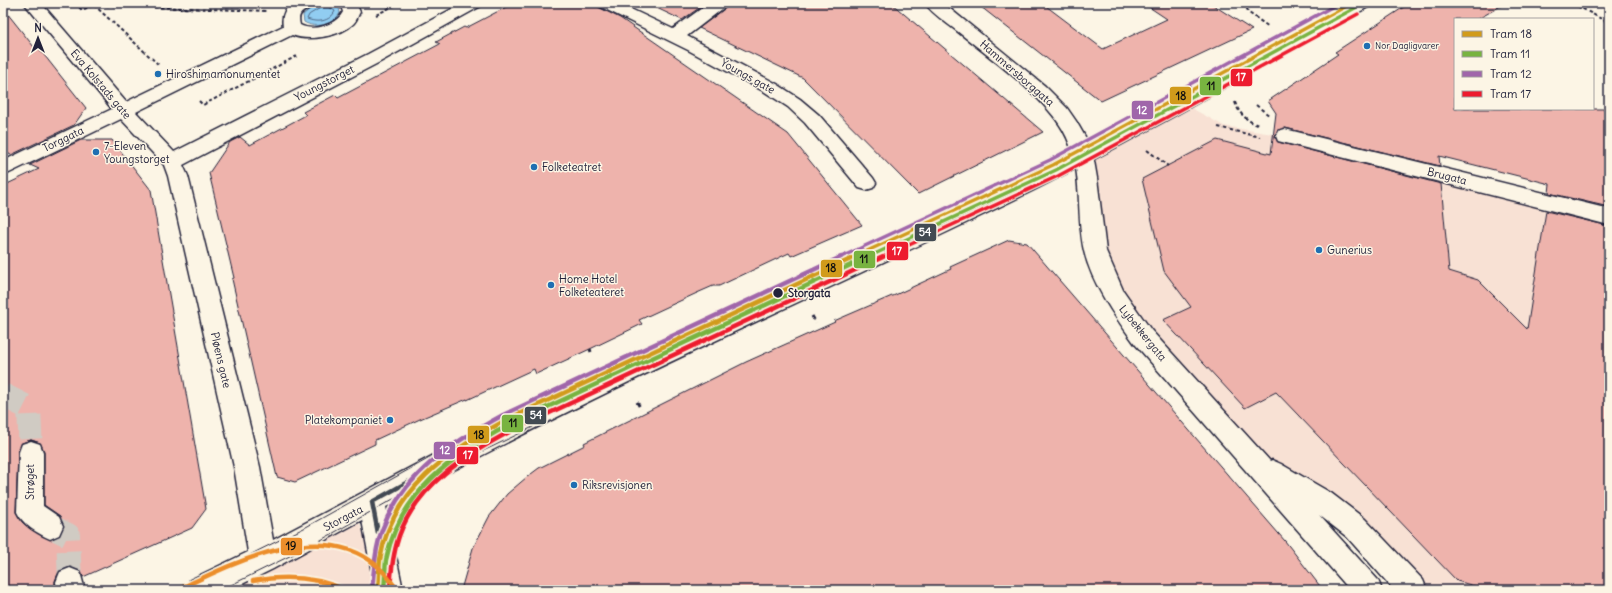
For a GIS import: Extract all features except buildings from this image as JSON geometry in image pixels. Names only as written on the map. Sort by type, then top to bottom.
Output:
[{"type":"main road","name":"Eva Kolstads gate","points":[[32,3],[123,110],[172,162]]},
{"type":"main road","points":[[123,110],[298,14],[300,32],[313,33],[334,28],[349,17],[351,9],[348,3]]},
{"type":"main road","name":"Youngstorget","points":[[172,162],[374,58],[475,3]]},
{"type":"main road","name":"Youngs gate","points":[[605,3],[771,88],[794,103],[812,119],[866,183]]},
{"type":"main road","points":[[674,37],[720,3]]},
{"type":"main road","name":"Hammersborggata","points":[[934,3],[1035,86],[1058,109],[1067,120],[1077,138],[1083,156]]},
{"type":"main road","name":"Storgata","points":[[200,590],[263,560],[456,455],[509,428],[1028,184],[1083,156],[1364,3]]},
{"type":"main road","name":"Torggata","points":[[3,169],[123,110]]},
{"type":"main road","name":"Brugata","points":[[1285,136],[1609,217]]},
{"type":"main road","name":"Lybekkergata","points":[[1083,156],[1095,251],[1100,266],[1115,297],[1143,337],[1368,590]]},
{"type":"main road","name":"Pløens gate","points":[[172,162],[178,176],[247,467],[263,560]]},
{"type":"main road","name":"Strøget","points":[[30,452],[30,512],[50,526]]},
{"type":"main road","name":"Lybekkergata","points":[[1252,460],[1322,502],[1356,528],[1413,590]]},
{"type":"main road","points":[[372,502],[390,590]]},
{"type":"path","points":[[75,3],[82,10],[98,3]]},
{"type":"path","points":[[1244,3],[1249,13],[1272,28]]},
{"type":"path","points":[[1572,3],[1609,23]]},
{"type":"path","points":[[94,5],[298,14]]},
{"type":"path","points":[[1237,98],[1235,101],[1236,108],[1247,119],[1256,125],[1285,136]]},
{"type":"path","points":[[1218,127],[1255,137],[1285,136]]},
{"type":"path","points":[[1142,146],[1168,166]]},
{"type":"path","points":[[812,316],[816,323]]},
{"type":"path","points":[[637,402],[641,409]]},
{"type":"shaded area","points":[[1182,103],[1224,126],[1285,136],[1609,217],[1609,590],[1413,590],[1252,460],[1115,297],[1083,156]]},
{"type":"shaded area","points":[[355,512],[385,590],[200,590]]},
{"type":"water","points":[[323,4],[331,4],[339,8],[340,13],[333,20],[324,25],[313,25],[304,22],[303,15],[311,8]]},
{"type":"tunnel","points":[[3,395],[29,408],[31,452]]},
{"type":"tunnel","points":[[50,526],[68,535],[70,582]]},
{"type":"tram line","name":"12","points":[[372,590],[374,558],[382,530],[394,505],[410,483],[429,463],[476,429],[503,415],[1050,160],[1339,3]]},
{"type":"tram line","name":"18","points":[[378,590],[380,559],[387,532],[399,507],[415,486],[434,467],[455,450],[480,434],[506,420],[1053,165],[1352,3]]},
{"type":"tram line","name":"11","points":[[384,590],[386,560],[393,534],[405,510],[420,489],[438,470],[483,439],[509,425],[1056,170],[1355,8]]},
{"type":"tram line","name":"17","points":[[390,590],[392,561],[399,535],[410,512],[425,492],[443,474],[464,458],[487,444],[511,431],[1058,176],[1358,14]]},
{"type":"tram line","points":[[227,566],[306,527],[426,460],[506,420]]},
{"type":"tram line","points":[[221,590],[314,544],[446,469],[533,427]]},
{"type":"transit line","name":"54","points":[[372,502],[456,455],[509,428],[1028,184],[1126,133],[1364,3]]},
{"type":"transit line","name":"54","points":[[372,502],[389,590]]},
{"type":"transit line","name":"19","points":[[177,590],[233,564],[263,553],[293,546],[322,544],[350,550],[376,565],[398,590]]},
{"type":"transit line","name":"19","points":[[253,581],[277,577],[300,577],[323,581],[345,590]]},
{"type":"place","name":"Nor Dagligvarer","points":[[1367,46]]},
{"type":"place","name":"Hiroshimamonumentet","points":[[158,74]]},
{"type":"place","name":"7-Eleven Youngstorget","points":[[96,152]]},
{"type":"place","name":"Folketeatret","points":[[534,167]]},
{"type":"place","name":"Gunerius","points":[[1319,250]]},
{"type":"place","name":"Home Hotel Folketeateret","points":[[551,285]]},
{"type":"place","name":"Storgata","points":[[778,293]]},
{"type":"place","name":"Platekompaniet","points":[[390,420]]},
{"type":"place","name":"Riksrevisjonen","points":[[574,485]]}]
